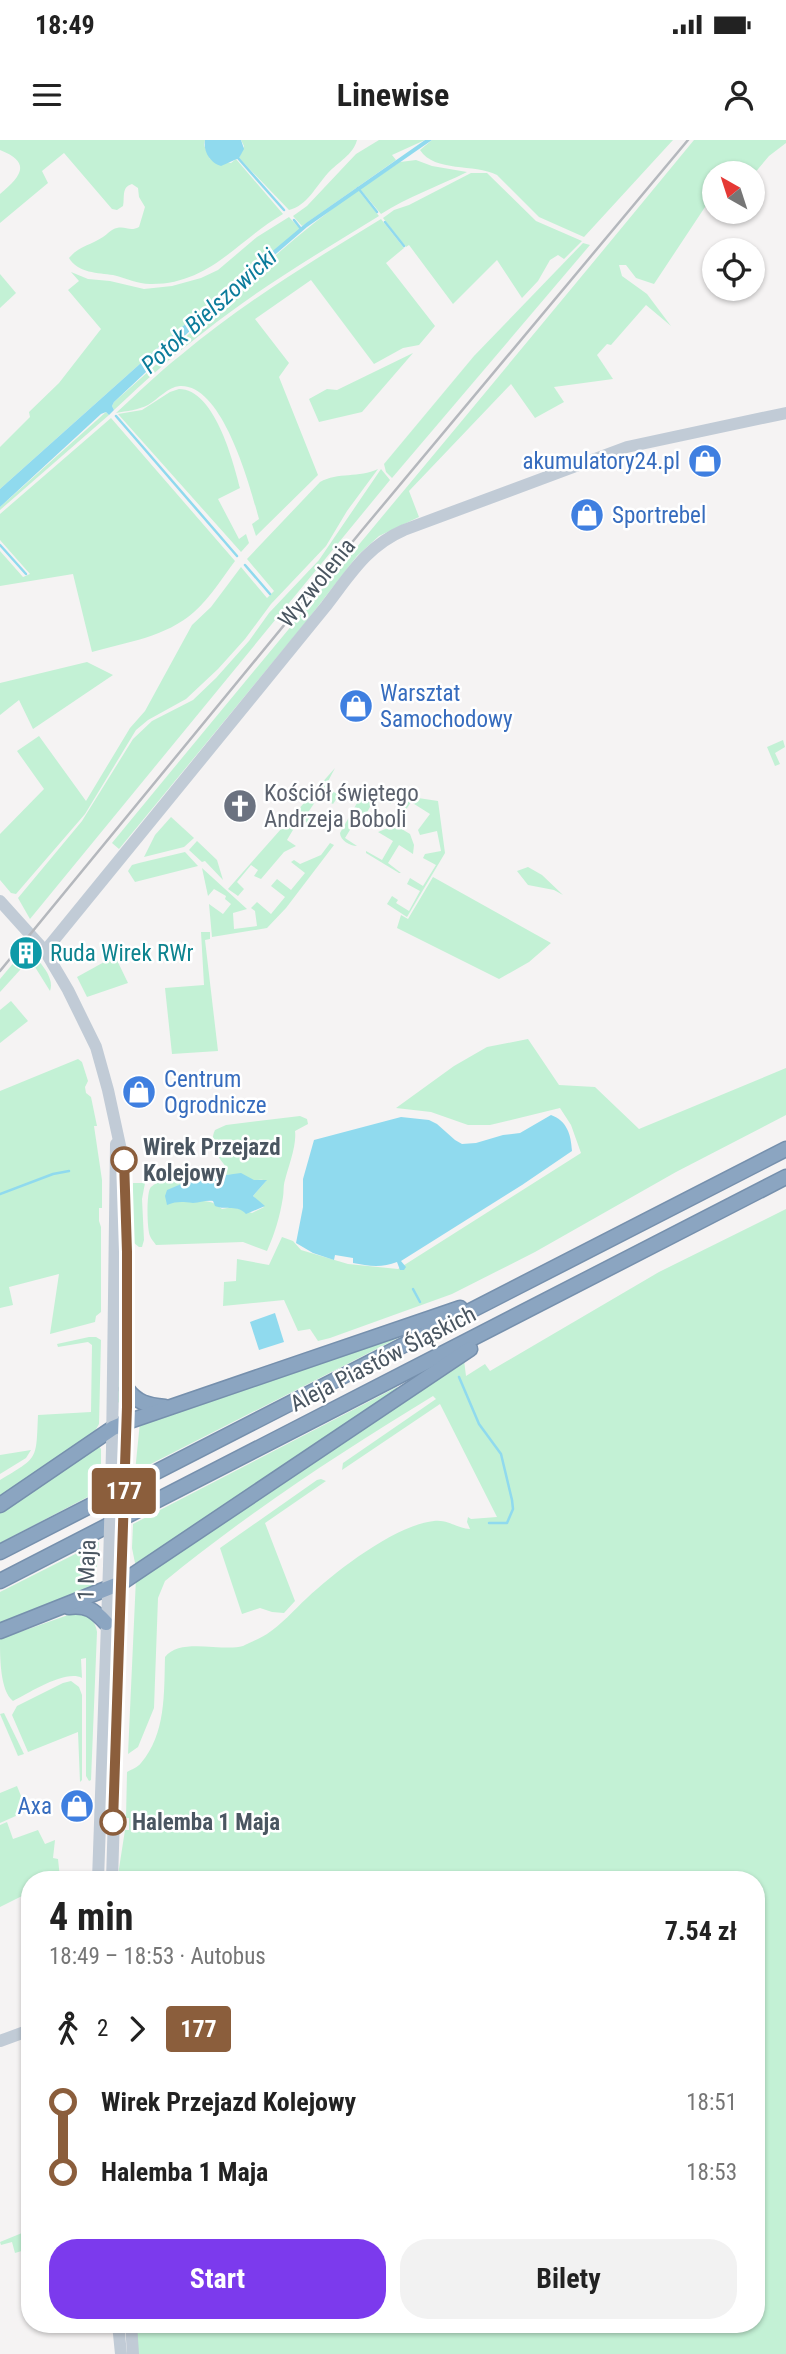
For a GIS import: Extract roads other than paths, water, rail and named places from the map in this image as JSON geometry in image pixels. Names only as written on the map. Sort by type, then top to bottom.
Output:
[{"type":"highway","name":"Aleja Piastów Śląskich","points":[[0,1552],[786,1149]]},
{"type":"highway","name":"Aleja Piastów Śląskich","points":[[0,1581],[786,1177]]},
{"type":"highway","points":[[0,1505],[113,1428],[127,1422],[508,1291]]},
{"type":"highway","points":[[0,1631],[121,1583],[523,1312]]},
{"type":"highway","points":[[127,1389],[143,1403],[166,1408]]},
{"type":"highway","points":[[64,1607],[82,1606],[92,1609],[106,1623]]},
{"type":"main road","name":"Wyzwolenia","points":[[45,951],[326,606],[355,566],[376,544],[404,530],[627,447],[786,412]]},
{"type":"main road","name":"1 Maja","points":[[0,901],[45,951],[76,1005],[96,1047],[124,1160],[127,1422],[112,1871]]},
{"type":"main road","name":"1 Maja","points":[[98,1871],[113,1428],[116,1136]]},
{"type":"main road","points":[[0,2041],[21,2033]]},
{"type":"main road","points":[[119,2333],[121,2354]]},
{"type":"main road","points":[[132,2333],[133,2354]]},
{"type":"water","points":[[205,140],[241,140],[244,149],[239,158],[221,166],[208,156]]},
{"type":"water","name":"Potok Bielszowicki","points":[[425,140],[432,140],[307,227],[225,298],[114,402],[114,410],[109,415],[106,412],[101,414],[0,507],[0,489],[170,337],[306,223]]},
{"type":"water","points":[[551,1115],[567,1129],[572,1151],[401,1261],[406,1267],[404,1270],[400,1270],[397,1262],[370,1266],[353,1263],[353,1258],[335,1255],[334,1260],[313,1253],[296,1243],[303,1207],[303,1179],[314,1140],[401,1117],[429,1120],[462,1144],[476,1143],[520,1133]]},
{"type":"water","points":[[241,1173],[254,1180],[267,1180],[253,1196],[265,1206],[246,1214],[239,1209],[215,1206],[213,1201],[177,1202],[167,1205],[167,1190],[189,1183],[196,1174],[220,1179],[226,1175]]},
{"type":"water","points":[[275,1313],[284,1342],[259,1350],[250,1322]]},
{"type":"waterway","points":[[238,158],[284,210]]},
{"type":"waterway","points":[[358,188],[377,212]]},
{"type":"waterway","points":[[294,220],[301,229]]},
{"type":"waterway","points":[[385,222],[404,246]]},
{"type":"waterway","points":[[116,416],[237,556]]},
{"type":"waterway","points":[[0,545],[26,574]]},
{"type":"waterway","points":[[245,565],[270,594]]},
{"type":"waterway","points":[[0,1194],[53,1174],[69,1171]]},
{"type":"waterway","points":[[413,1289],[420,1302]]},
{"type":"waterway","points":[[459,1377],[479,1424],[501,1454],[512,1500],[513,1509],[507,1523],[489,1523]]},
{"type":"railway","points":[[0,971],[363,529],[688,140]]},
{"type":"place","name":"akumulatory24.pl","points":[[705,461]]},
{"type":"place","name":"Sportrebel","points":[[587,515]]},
{"type":"place","name":"Warsztat Samochodowy","points":[[356,706]]},
{"type":"place","name":"Kościół świętego Andrzeja Boboli","points":[[240,806]]},
{"type":"place","name":"Ruda Wirek RWr","points":[[26,953]]},
{"type":"place","name":"Centrum Ogrodnicze","points":[[139,1092]]},
{"type":"place","name":"Wirek Przejazd Kolejowy","points":[[124,1160]]},
{"type":"place","name":"Axa","points":[[77,1806]]},
{"type":"place","name":"Halemba 1 Maja","points":[[113,1822]]}]
